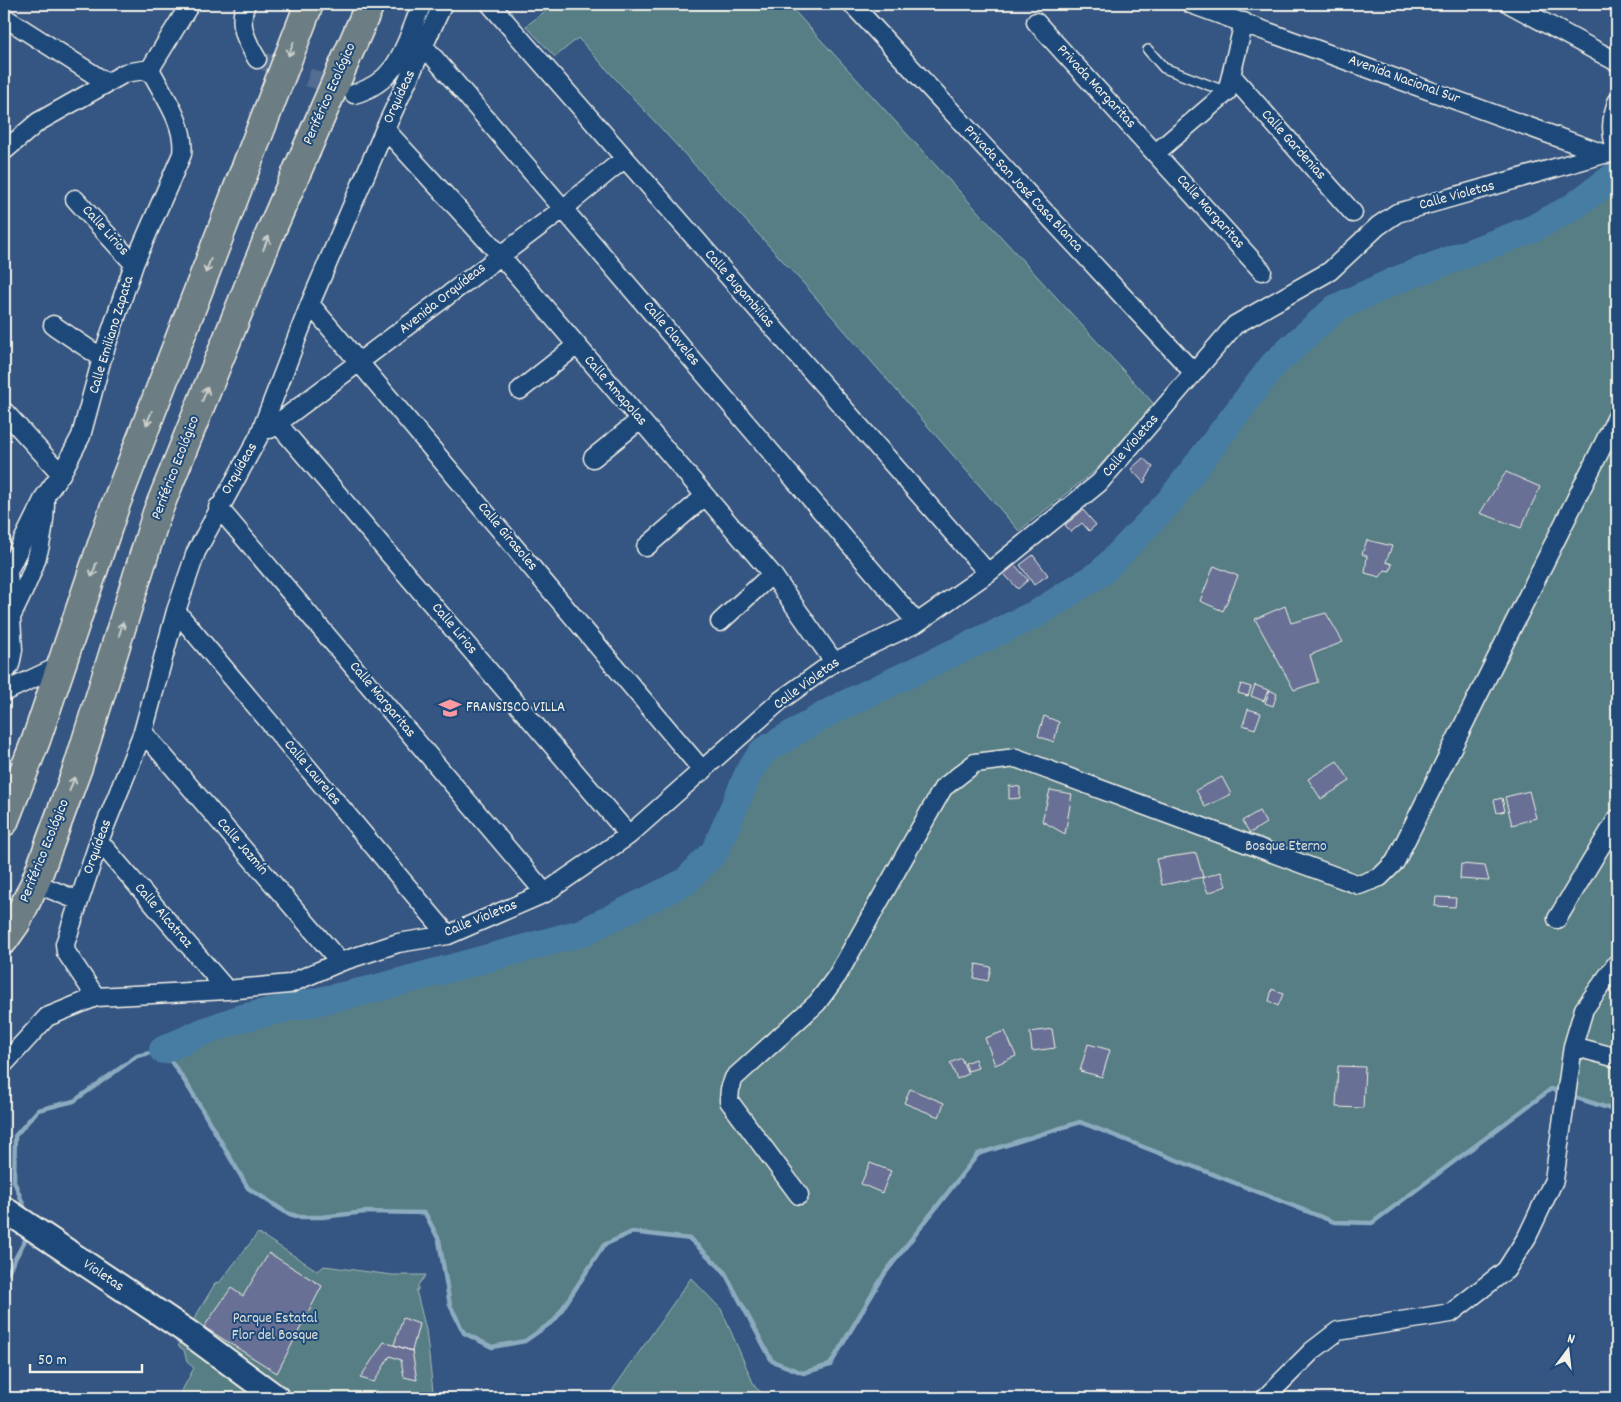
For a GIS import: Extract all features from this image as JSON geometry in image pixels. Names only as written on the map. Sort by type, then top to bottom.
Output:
[{"type":"highway","points":[[4,822],[62,666],[115,506],[309,4]]},
{"type":"highway","name":"Periférico Ecológico","points":[[4,940],[16,923],[36,883],[78,767],[157,514],[271,231],[370,4]]},
{"type":"street","points":[[4,152],[38,122],[125,73],[150,69],[190,4]]},
{"type":"street","points":[[246,4],[242,11],[244,37],[257,59]]},
{"type":"street","points":[[354,94],[372,89],[390,75],[398,61],[422,4]]},
{"type":"street","name":"Orquídeas","points":[[96,997],[66,952],[65,944],[99,841],[143,732],[176,611],[196,552],[218,507],[259,436],[310,304],[385,129],[443,4]]},
{"type":"street","name":"Calle Bugambilias","points":[[490,4],[988,573]]},
{"type":"street","name":"Privada San José Casa Blanca","points":[[852,4],[1194,373]]},
{"type":"street","name":"Avenida Nacional Sur","points":[[1191,4],[1613,152]]},
{"type":"street","points":[[1510,4],[1617,62]]},
{"type":"street","points":[[4,17],[107,83]]},
{"type":"street","name":"Privada Margaritas","points":[[1036,22],[1157,152]]},
{"type":"street","points":[[1157,152],[1229,84],[1244,22]]},
{"type":"street","name":"Calle Claveles","points":[[424,46],[917,623]]},
{"type":"street","name":"Calle Emiliano Zapata","points":[[4,674],[10,665],[13,650],[6,568],[45,496],[61,474],[81,436],[102,358],[134,264],[182,154],[184,141],[180,127],[150,69]]},
{"type":"street","name":"Calle Gardenias","points":[[1229,84],[1353,213]]},
{"type":"street","points":[[1613,152],[1612,117],[1617,102]]},
{"type":"street","name":"Calle Amapolas","points":[[385,129],[500,256],[772,574],[834,662]]},
{"type":"street","name":"Calle Margaritas","points":[[1157,152],[1262,271]]},
{"type":"street","name":"Calle Violetas","points":[[4,1064],[47,1017],[96,997],[228,990],[289,984],[340,962],[398,944],[448,935],[545,893],[629,835],[704,771],[781,700],[834,662],[917,623],[988,573],[1099,483],[1235,326],[1330,271],[1378,226],[1397,213],[1613,152]]},
{"type":"street","name":"Avenida Orquídeas","points":[[259,436],[278,424],[564,208],[625,158]]},
{"type":"street","name":"Calle Lirios","points":[[75,199],[134,264]]},
{"type":"street","name":"Calle Girasoles","points":[[310,304],[704,771]]},
{"type":"street","points":[[53,325],[102,358]]},
{"type":"street","points":[[520,390],[576,345]]},
{"type":"street","points":[[4,411],[61,474]]},
{"type":"street","points":[[800,1195],[729,1101],[730,1089],[734,1078],[817,1003],[837,976],[943,788],[975,763],[1016,758],[1359,886],[1380,876],[1395,862],[1617,417]]},
{"type":"street","points":[[593,458],[640,420]]},
{"type":"street","name":"Calle Lirios","points":[[278,424],[629,835]]},
{"type":"street","points":[[11,617],[25,589],[42,543],[45,526],[45,496]]},
{"type":"street","points":[[646,547],[705,496]]},
{"type":"street","name":"Calle Margaritas","points":[[218,507],[545,893]]},
{"type":"street","points":[[720,622],[772,574]]},
{"type":"street","name":"Calle Laureles","points":[[176,611],[448,935]]},
{"type":"street","points":[[4,692],[62,666]]},
{"type":"street","name":"Calle Jazmín","points":[[143,732],[340,962]]},
{"type":"street","points":[[1557,919],[1617,818]]},
{"type":"street","name":"Calle Alcatraz","points":[[99,841],[228,990]]},
{"type":"street","points":[[36,883],[79,901]]},
{"type":"street","points":[[1265,1398],[1312,1351],[1338,1332],[1450,1313],[1506,1270],[1527,1238],[1554,1180],[1574,1046],[1584,1009],[1617,964]]},
{"type":"street","points":[[1574,1046],[1617,1058]]},
{"type":"street","name":"Violetas","points":[[10,1214],[189,1333],[277,1398]]},
{"type":"lane","points":[[1148,50],[1164,68],[1229,84]]},
{"type":"green space","points":[[550,4],[788,4],[1154,404],[1096,470],[1019,531],[804,284],[578,38],[555,57],[526,26],[552,6]]},
{"type":"green space","name":"Bosque Eterno","points":[[1617,174],[1617,1111],[1551,1089],[1372,1223],[1334,1222],[1080,1122],[978,1154],[885,1273],[830,1365],[803,1373],[772,1361],[724,1271],[690,1239],[632,1232],[604,1245],[555,1320],[525,1341],[492,1347],[464,1333],[450,1305],[439,1240],[425,1213],[366,1212],[322,1217],[299,1217],[287,1213],[248,1188],[163,1050],[203,1032],[242,1018],[374,989],[581,933],[685,882],[715,851],[749,772],[763,751],[835,709],[1038,613],[1102,572],[1169,502],[1274,364],[1336,308],[1397,280],[1532,229],[1573,207]]},
{"type":"green space","name":"Parque Estatal Flor del Bosque","points":[[258,1233],[318,1271],[324,1266],[392,1275],[426,1275],[418,1285],[418,1290],[416,1290],[426,1330],[433,1391],[438,1398],[178,1398],[194,1368],[187,1362],[184,1350],[178,1346],[216,1282],[219,1283]]},
{"type":"green space","points":[[691,1278],[721,1309],[755,1387],[768,1398],[607,1398]]},
{"type":"building","points":[[1143,458],[1153,467],[1144,483],[1131,469]]},
{"type":"building","points":[[1506,472],[1540,487],[1521,528],[1480,513]]},
{"type":"building","points":[[1083,510],[1096,525],[1089,531],[1082,523],[1071,532],[1065,525]]},
{"type":"building","points":[[1367,540],[1392,546],[1386,562],[1392,564],[1390,571],[1385,570],[1380,577],[1365,573],[1367,556],[1362,554]]},
{"type":"building","points":[[1033,555],[1048,575],[1034,585],[1020,565]]},
{"type":"building","points":[[1015,565],[1028,580],[1018,589],[1004,574]]},
{"type":"building","points":[[1214,566],[1238,576],[1223,611],[1200,601]]},
{"type":"building","points":[[1285,606],[1291,623],[1326,613],[1343,642],[1310,655],[1318,682],[1294,690],[1255,619]]},
{"type":"building","points":[[1241,684],[1251,687],[1248,696],[1238,693]]},
{"type":"building","points":[[1255,685],[1268,690],[1264,701],[1251,696]]},
{"type":"building","points":[[1270,690],[1277,694],[1273,706],[1265,703]]},
{"type":"building","points":[[1248,709],[1261,713],[1255,729],[1243,725]]},
{"type":"building","points":[[1044,716],[1059,722],[1054,742],[1038,736]]},
{"type":"building","points":[[1337,761],[1350,781],[1321,799],[1308,779]]},
{"type":"building","points":[[1222,777],[1231,794],[1205,807],[1196,790]]},
{"type":"building","points":[[1009,786],[1020,787],[1020,798],[1009,799]]},
{"type":"building","points":[[1050,790],[1072,794],[1065,834],[1042,821]]},
{"type":"building","points":[[1529,791],[1536,818],[1512,825],[1505,797]]},
{"type":"building","points":[[1502,798],[1505,811],[1497,813],[1494,800]]},
{"type":"building","points":[[1259,811],[1266,823],[1250,833],[1242,821]]},
{"type":"building","points":[[1196,853],[1203,877],[1162,885],[1156,859]]},
{"type":"building","points":[[1461,864],[1485,866],[1489,881],[1460,879]]},
{"type":"building","points":[[1221,872],[1226,886],[1208,893],[1202,878]]},
{"type":"building","points":[[1436,897],[1456,898],[1455,907],[1435,906]]},
{"type":"building","points":[[976,964],[991,967],[988,981],[974,978]]},
{"type":"building","points":[[1272,989],[1283,994],[1278,1006],[1269,1001]]},
{"type":"building","points":[[1052,1029],[1055,1048],[1032,1051],[1030,1032]]},
{"type":"building","points":[[1005,1031],[1016,1056],[995,1065],[985,1038]]},
{"type":"building","points":[[1088,1044],[1110,1050],[1102,1077],[1080,1071]]},
{"type":"building","points":[[961,1058],[968,1074],[957,1079],[950,1063]]},
{"type":"building","points":[[975,1059],[978,1068],[968,1071],[965,1063]]},
{"type":"building","points":[[1338,1066],[1365,1067],[1363,1108],[1336,1107]]},
{"type":"building","points":[[910,1089],[944,1103],[939,1117],[904,1103]]},
{"type":"building","points":[[870,1163],[891,1171],[882,1193],[861,1184]]},
{"type":"building","points":[[269,1253],[322,1286],[277,1373],[204,1327],[231,1288],[243,1296]]},
{"type":"building","points":[[403,1318],[419,1324],[412,1351],[394,1345]]},
{"type":"building","points":[[384,1342],[412,1351],[417,1380],[404,1377],[401,1360],[390,1356],[374,1382],[360,1378]]},
{"type":"waterway","points":[[163,1050],[203,1032],[242,1018],[374,989],[581,933],[685,882],[715,851],[749,772],[763,751],[835,709],[1038,613],[1102,572],[1169,502],[1274,364],[1336,308],[1397,280],[1532,229],[1573,207],[1617,174]]},
{"type":"waterway","points":[[27,1214],[14,1181],[15,1136],[38,1110],[74,1101],[137,1056],[163,1050],[187,1084],[248,1188],[287,1213],[299,1217],[322,1217],[365,1212],[425,1213],[439,1240],[450,1305],[464,1333],[492,1347],[525,1341],[555,1320],[604,1245],[632,1232],[690,1239],[724,1271],[772,1361],[803,1373],[830,1365],[885,1273],[978,1154],[1080,1122],[1334,1222],[1372,1223],[1551,1089],[1561,1092]]},
{"type":"waterway","points":[[1571,1096],[1617,1111]]},
{"type":"waterway","points":[[4,1279],[28,1235]]},
{"type":"tunnel","points":[[257,59],[342,89]]},
{"type":"place","name":"FRANSISCO VILLA","points":[[450,708]]}]
